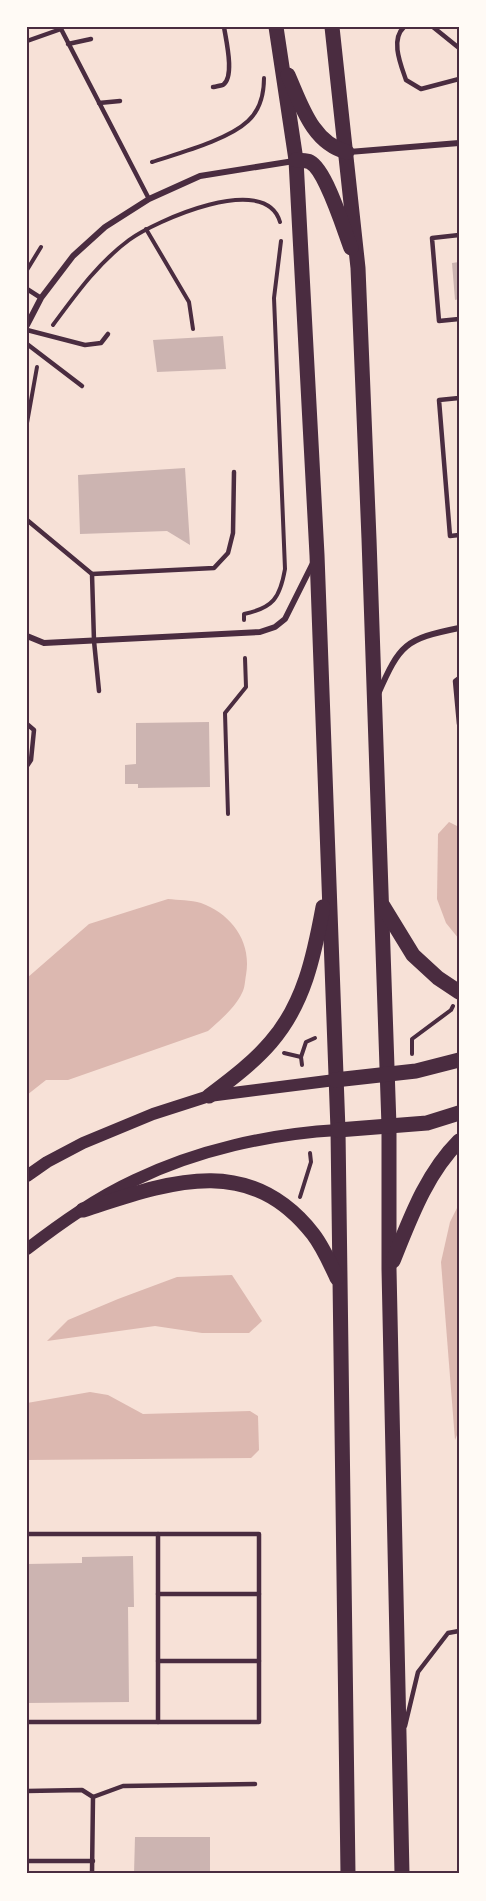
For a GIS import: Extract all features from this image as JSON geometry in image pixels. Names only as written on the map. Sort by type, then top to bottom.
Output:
[{"type":"main road","points":[[276,27],[296,160],[317,555],[338,1130],[348,1874]]},
{"type":"main road","points":[[332,27],[358,268],[375,703],[389,1126],[389,1269],[402,1874]]},
{"type":"main road","points":[[280,59],[309,121],[321,138],[335,149],[347,152]]},
{"type":"main road","points":[[296,160],[309,161],[317,168],[327,185],[358,268]]},
{"type":"main road","points":[[208,1096],[272,1042],[290,1016],[303,990],[315,955],[328,878]]},
{"type":"main road","points":[[382,904],[413,955],[458,996]]},
{"type":"main road","points":[[27,1176],[47,1162],[83,1143],[153,1114],[208,1096],[387,1076],[459,1060]]},
{"type":"main road","points":[[27,1249],[82,1210],[133,1180],[177,1162],[251,1142],[308,1132],[427,1123],[459,1113]]},
{"type":"main road","points":[[389,1269],[423,1192],[441,1162],[459,1142]]},
{"type":"main road","points":[[82,1210],[143,1190],[182,1182],[207,1180],[245,1184],[260,1189],[292,1211],[302,1221],[315,1235],[339,1283]]},
{"type":"street","points":[[347,152],[459,144]]},
{"type":"street","points":[[27,325],[41,298],[73,256],[105,227],[149,199],[200,176],[296,160]]},
{"type":"street","points":[[27,636],[44,643],[260,632],[275,627],[285,619],[317,555]]},
{"type":"street","points":[[375,703],[392,662],[412,641],[459,628]]},
{"type":"lane","points":[[213,87],[223,85],[228,79],[230,67],[224,27]]},
{"type":"lane","points":[[404,27],[399,31],[397,44],[406,80],[421,88],[459,80]]},
{"type":"lane","points":[[433,27],[459,48]]},
{"type":"lane","points":[[27,41],[60,28],[149,199]]},
{"type":"lane","points":[[68,44],[91,39]]},
{"type":"lane","points":[[99,103],[120,101]]},
{"type":"lane","points":[[459,235],[432,238],[439,321],[459,319]]},
{"type":"lane","points":[[27,289],[41,298]]},
{"type":"lane","points":[[27,330],[85,345],[101,343],[108,334]]},
{"type":"lane","points":[[27,344],[82,386]]},
{"type":"lane","points":[[459,398],[439,400],[450,536],[459,535]]},
{"type":"lane","points":[[27,520],[92,573],[214,568],[228,553],[231,543],[234,472]]},
{"type":"lane","points":[[92,573],[94,641],[99,691]]},
{"type":"lane","points":[[459,678],[455,681],[459,724]]},
{"type":"lane","points":[[27,724],[34,730],[31,760],[27,766]]},
{"type":"lane","points":[[27,1534],[259,1534],[259,1722],[27,1722]]},
{"type":"lane","points":[[158,1534],[158,1722]]},
{"type":"lane","points":[[158,1594],[259,1594]]},
{"type":"lane","points":[[399,1749],[418,1672],[448,1632],[459,1631]]},
{"type":"lane","points":[[158,1661],[259,1661]]},
{"type":"lane","points":[[93,1797],[123,1786],[255,1784]]},
{"type":"lane","points":[[27,1791],[82,1790],[93,1797]]},
{"type":"lane","points":[[92,1874],[93,1797]]},
{"type":"lane","points":[[27,1861],[93,1861]]},
{"type":"path","points":[[152,162],[221,137],[249,120],[263,93],[263,68]]},
{"type":"path","points":[[46,335],[78,289],[107,258],[129,239],[189,209],[245,199],[261,203],[278,215],[281,231]]},
{"type":"path","points":[[146,229],[189,302],[194,329]]},
{"type":"path","points":[[244,620],[244,614],[262,610],[273,602],[282,584],[285,569],[274,298],[281,237]]},
{"type":"path","points":[[27,270],[41,248]]},
{"type":"path","points":[[27,423],[39,353]]},
{"type":"path","points":[[228,814],[225,713],[246,687],[245,658]]},
{"type":"path","points":[[411,1039],[451,1010],[458,996]]},
{"type":"path","points":[[403,1036],[411,1039]]},
{"type":"path","points":[[302,1065],[301,1057],[306,1042],[315,1038]]},
{"type":"path","points":[[411,1039],[412,1054]]},
{"type":"path","points":[[278,1048],[285,1054],[301,1057]]},
{"type":"path","points":[[297,1203],[303,1194],[311,1162],[310,1153]]},
{"type":"path","points":[[311,1162],[320,1161]]},
{"type":"shaded area","points":[[449,822],[459,827],[459,939],[446,923],[437,899],[438,834]]},
{"type":"shaded area","points":[[168,899],[201,903],[222,914],[237,930],[246,951],[247,963],[244,989],[235,1004],[208,1031],[68,1080],[46,1080],[27,1095],[27,978],[89,924]]},
{"type":"shaded area","points":[[459,1204],[459,1430],[455,1440],[441,1262],[450,1222]]},
{"type":"shaded area","points":[[232,1275],[262,1321],[249,1333],[202,1333],[155,1326],[47,1341],[68,1320],[177,1277]]},
{"type":"shaded area","points":[[90,1392],[108,1395],[143,1414],[250,1411],[258,1416],[259,1450],[251,1458],[27,1460],[27,1403]]},
{"type":"building","points":[[459,262],[459,299],[455,300],[452,263]]},
{"type":"building","points":[[223,336],[226,369],[157,372],[153,340]]},
{"type":"building","points":[[185,468],[190,545],[167,531],[80,534],[78,475]]},
{"type":"building","points":[[209,722],[210,787],[138,788],[138,784],[125,784],[125,765],[136,764],[136,723]]},
{"type":"building","points":[[133,1556],[134,1607],[128,1607],[129,1702],[27,1703],[27,1564],[82,1563],[82,1557]]},
{"type":"building","points":[[135,1837],[210,1837],[210,1874],[134,1874]]}]
